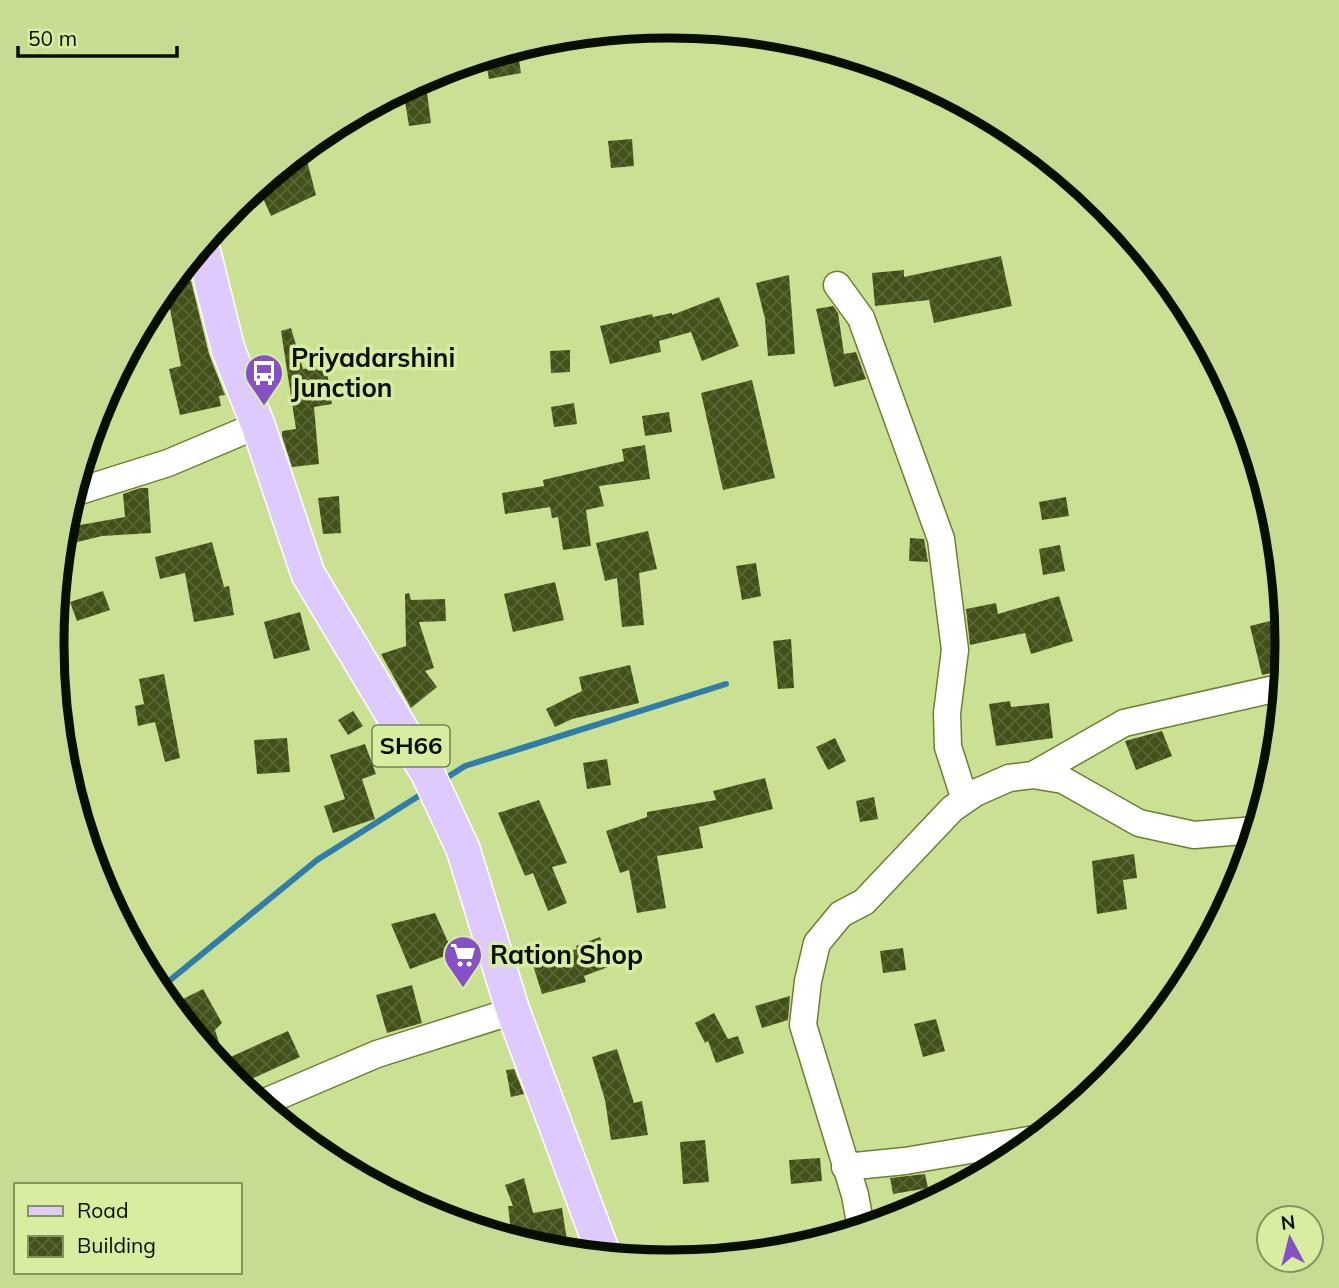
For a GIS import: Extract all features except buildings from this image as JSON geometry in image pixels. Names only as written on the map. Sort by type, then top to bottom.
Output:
[{"type":"main road","name":"SH66","points":[[205,256],[228,349],[258,425],[308,574],[428,774],[463,849],[513,1010],[600,1245]]},
{"type":"street","points":[[838,285],[861,317],[940,539],[955,650],[947,713],[948,747],[965,800]]},
{"type":"street","points":[[84,489],[168,463],[258,425]]},
{"type":"street","points":[[1033,775],[1124,723],[1273,689]]},
{"type":"street","points":[[859,1218],[855,1195],[803,1025],[808,981],[817,943],[841,914],[864,902],[920,841],[965,800],[1009,778],[1033,775],[1063,780],[1139,823],[1194,835],[1245,831]]},
{"type":"street","points":[[271,1099],[377,1054],[513,1010]]},
{"type":"street","points":[[845,1167],[905,1161],[1012,1143]]},
{"type":"waterway","points":[[443,780],[465,766],[726,684]]},
{"type":"waterway","points":[[168,982],[317,860],[425,792]]},
{"type":"place","name":"Priyadarshini Junction","points":[[264,407]]},
{"type":"place","name":"Ration Shop","points":[[463,989]]}]
